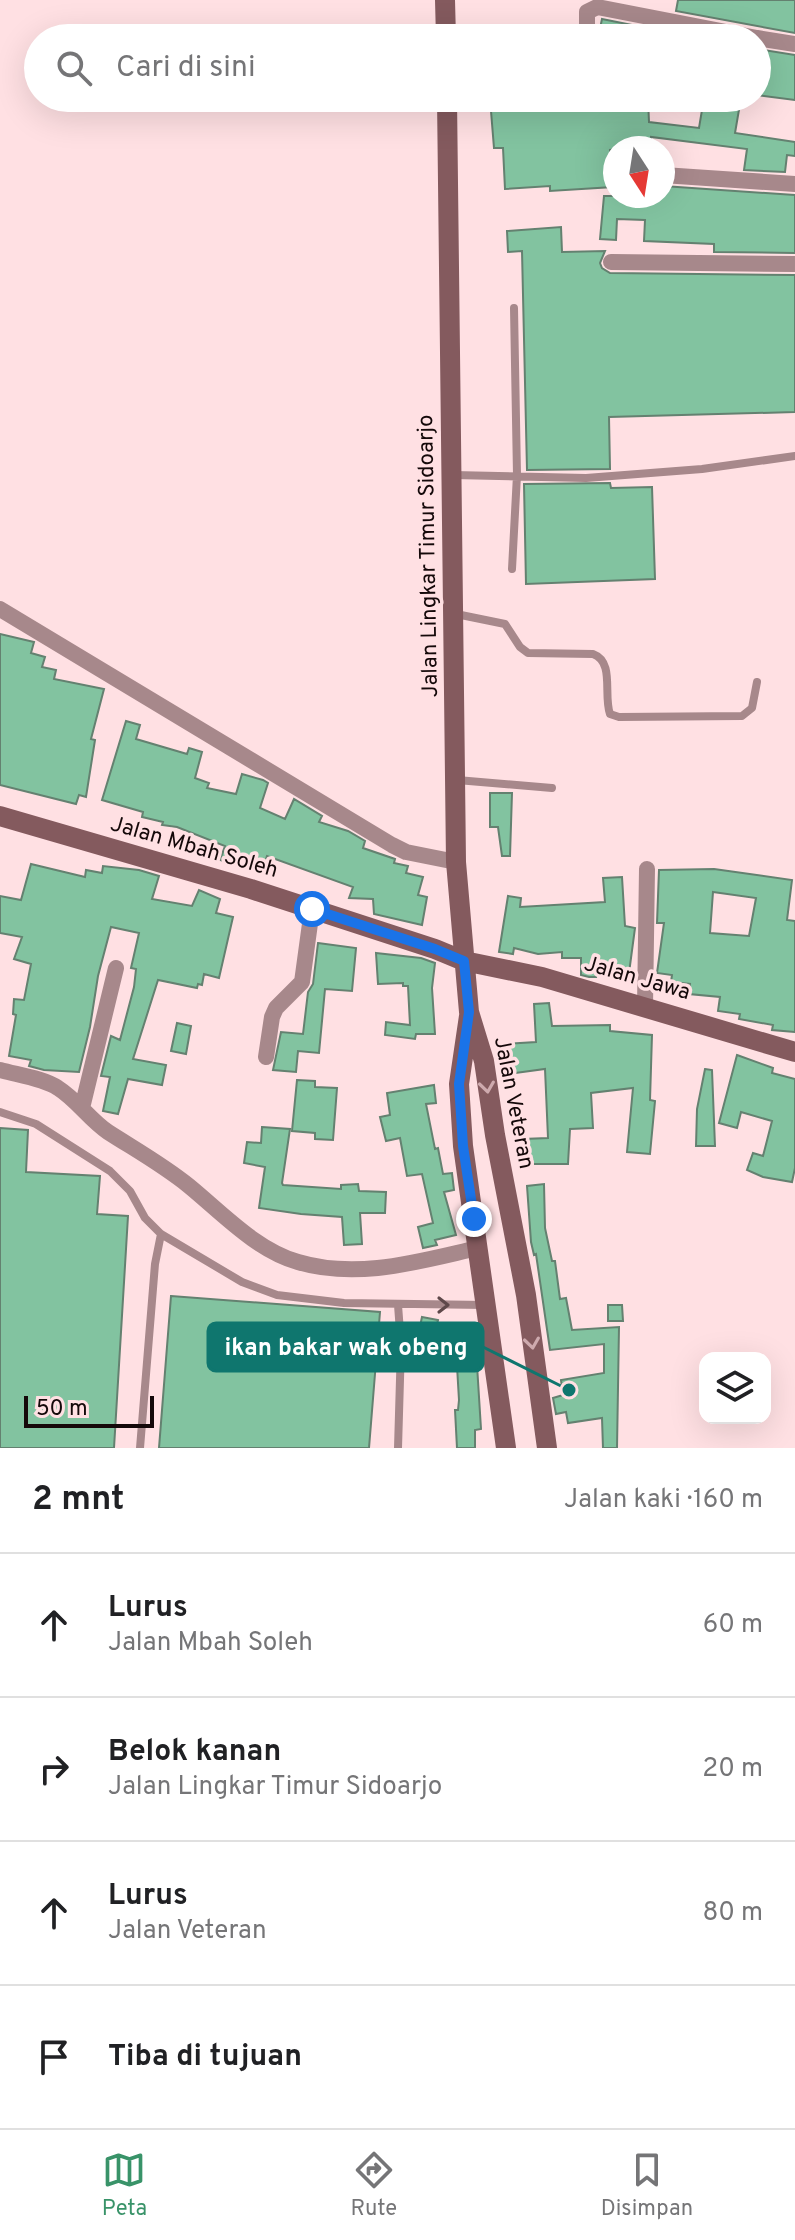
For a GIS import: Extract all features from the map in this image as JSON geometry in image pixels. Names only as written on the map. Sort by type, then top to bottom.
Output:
[{"type":"main road","points":[[445,0],[446,24]]},
{"type":"main road","name":"Jalan Lingkar Timur Sidoarjo","points":[[447,112],[456,862],[469,1012]]},
{"type":"main road","name":"Jalan Mbah Soleh","points":[[0,816],[312,909],[464,961]]},
{"type":"main road","name":"Jalan Jawa","points":[[464,961],[542,977],[795,1051]]},
{"type":"main road","name":"Jalan Veteran","points":[[469,1012],[459,1084],[463,1146],[506,1448]]},
{"type":"main road","name":"Jalan Veteran","points":[[469,1012],[484,1061],[526,1295],[547,1448]]},
{"type":"street","points":[[587,24],[587,12],[593,3],[691,24]]},
{"type":"street","points":[[771,40],[795,44]]},
{"type":"street","points":[[675,176],[795,184]]},
{"type":"street","points":[[611,262],[795,264]]},
{"type":"street","points":[[0,609],[392,845],[406,852],[456,862]]},
{"type":"street","points":[[645,1006],[647,869]]},
{"type":"street","points":[[266,1057],[276,1008],[302,982],[312,909]]},
{"type":"street","points":[[82,1108],[116,968]]},
{"type":"street","points":[[0,1070],[55,1085],[106,1130],[142,1151],[210,1206],[274,1251],[298,1262],[362,1270],[392,1267],[478,1248]]},
{"type":"lane","points":[[512,569],[517,475],[514,308]]},
{"type":"lane","points":[[452,475],[586,478],[702,469],[795,456]]},
{"type":"lane","points":[[453,613],[505,624],[520,647],[528,653],[593,654],[600,657],[606,665],[606,705],[610,714],[619,717],[742,716],[752,708],[757,682]]},
{"type":"lane","points":[[456,780],[552,788]]},
{"type":"lane","points":[[0,1112],[36,1124],[110,1171],[130,1191],[145,1218],[161,1234],[218,1270],[277,1295],[344,1303],[487,1305]]},
{"type":"lane","points":[[140,1448],[155,1264],[161,1234]]},
{"type":"lane","points":[[398,1305],[401,1345],[398,1448]]},
{"type":"lane","points":[[401,1345],[491,1337]]},
{"type":"building","points":[[678,0],[795,0],[795,33],[771,29],[771,24],[746,24],[676,11]]},
{"type":"building","points":[[602,19],[627,24],[601,24]]},
{"type":"building","points":[[771,51],[795,55],[795,100],[771,97]]},
{"type":"building","points":[[491,112],[649,112],[649,122],[699,128],[702,112],[739,112],[735,133],[795,142],[795,156],[787,155],[785,172],[744,170],[747,149],[675,140],[675,136],[603,136],[603,188],[550,191],[550,186],[505,189],[503,148],[494,148]]},
{"type":"building","points":[[675,187],[795,195],[795,253],[714,252],[714,244],[644,241],[645,220],[617,219],[616,240],[600,239],[603,207],[675,208]]},
{"type":"building","points":[[561,227],[562,252],[605,251],[600,263],[610,273],[795,275],[795,412],[609,417],[610,469],[527,470],[522,251],[508,252],[507,231]]},
{"type":"building","points":[[610,483],[611,488],[652,487],[655,579],[526,584],[524,484]]},
{"type":"building","points":[[0,634],[34,642],[31,653],[45,657],[42,667],[56,670],[54,679],[104,689],[91,739],[95,740],[86,797],[79,795],[76,804],[0,785]]},
{"type":"building","points":[[126,721],[140,725],[136,739],[187,754],[189,748],[202,752],[195,778],[209,783],[207,788],[236,794],[242,774],[263,780],[268,783],[260,808],[285,819],[294,799],[322,816],[319,822],[348,831],[365,841],[363,848],[395,859],[394,863],[408,866],[406,873],[423,877],[418,895],[427,897],[422,925],[374,914],[373,899],[349,898],[353,887],[267,856],[265,862],[244,856],[240,867],[220,860],[225,846],[142,817],[143,812],[102,800]]},
{"type":"building","points":[[490,793],[512,793],[510,856],[502,856],[498,827],[490,827]]},
{"type":"building","points":[[31,864],[85,877],[86,870],[102,873],[103,866],[139,870],[159,876],[152,899],[192,906],[199,890],[220,899],[216,913],[233,917],[219,978],[204,974],[202,985],[198,984],[197,988],[158,980],[133,1059],[166,1065],[162,1085],[128,1079],[118,1114],[103,1111],[110,1077],[101,1076],[111,1036],[120,1040],[134,987],[136,969],[131,968],[139,933],[111,927],[79,1072],[44,1070],[29,1066],[31,1060],[9,1056],[16,1015],[13,1014],[14,999],[24,1000],[31,964],[14,959],[22,937],[0,933],[0,896],[21,900]]},
{"type":"building","points":[[714,869],[792,880],[787,920],[795,921],[795,1032],[772,1030],[773,1025],[739,1019],[740,1014],[718,1011],[720,997],[689,994],[690,984],[671,982],[672,975],[657,973],[664,923],[657,923],[659,870]],"holes":[[[713,892],[756,898],[749,936],[710,933]]]},
{"type":"building","points":[[622,877],[625,926],[635,928],[629,973],[595,968],[596,977],[589,977],[581,975],[581,958],[562,958],[562,952],[538,954],[514,948],[513,954],[499,952],[508,896],[521,898],[520,907],[605,902],[603,878]]},
{"type":"building","points":[[318,943],[356,948],[352,991],[325,989],[319,1053],[298,1051],[296,1072],[273,1070],[281,1032],[303,1034]]},
{"type":"building","points":[[376,953],[421,958],[435,963],[432,988],[435,1034],[416,1034],[415,1039],[385,1035],[386,1022],[410,1025],[408,986],[403,986],[403,983],[378,984]]},
{"type":"building","points":[[549,1003],[552,1026],[610,1025],[610,1031],[652,1035],[650,1100],[655,1101],[650,1154],[627,1152],[633,1088],[591,1093],[593,1128],[570,1129],[568,1164],[529,1164],[528,1158],[524,1158],[523,1139],[548,1138],[545,1069],[508,1074],[505,1044],[536,1042],[534,1004]]},
{"type":"building","points":[[177,1023],[191,1026],[186,1054],[171,1051]]},
{"type":"building","points":[[737,1055],[773,1068],[772,1073],[795,1079],[795,1168],[792,1182],[763,1177],[747,1170],[753,1153],[763,1156],[772,1121],[741,1112],[737,1128],[719,1123]]},
{"type":"building","points":[[705,1069],[712,1070],[715,1146],[696,1146],[697,1109]]},
{"type":"building","points":[[297,1080],[315,1081],[315,1087],[337,1088],[333,1140],[315,1139],[315,1133],[292,1131]]},
{"type":"building","points":[[434,1085],[436,1103],[426,1104],[443,1174],[452,1173],[454,1190],[444,1192],[456,1235],[435,1240],[437,1245],[423,1248],[418,1227],[433,1223],[422,1174],[407,1176],[400,1138],[386,1141],[380,1117],[390,1115],[387,1093]]},
{"type":"building","points":[[262,1127],[290,1129],[283,1185],[341,1189],[341,1185],[358,1184],[359,1191],[386,1192],[385,1213],[360,1213],[362,1244],[344,1245],[342,1217],[259,1208],[265,1167],[244,1163],[247,1142],[261,1143]]},
{"type":"building","points":[[0,1128],[28,1130],[26,1172],[100,1176],[97,1214],[128,1216],[114,1448],[0,1448]]},
{"type":"building","points":[[544,1184],[545,1228],[552,1261],[555,1261],[560,1299],[566,1298],[572,1330],[619,1327],[617,1448],[603,1448],[602,1418],[568,1423],[566,1412],[556,1414],[553,1398],[563,1395],[561,1380],[604,1373],[604,1344],[550,1350],[536,1254],[531,1242],[527,1186]]},
{"type":"building","points":[[171,1296],[380,1312],[369,1448],[159,1448]]},
{"type":"building","points":[[608,1305],[622,1305],[623,1321],[608,1321]]},
{"type":"building","points":[[422,1317],[438,1320],[435,1334],[419,1331]]},
{"type":"building","points":[[477,1365],[481,1429],[475,1430],[475,1448],[457,1448],[457,1366]]},
{"type":"place","name":"ikan bakar wak obeng","points":[[569,1390]]},
{"type":"route","points":[[312,909],[464,961],[469,1012],[459,1084],[463,1146],[474,1219]]}]
